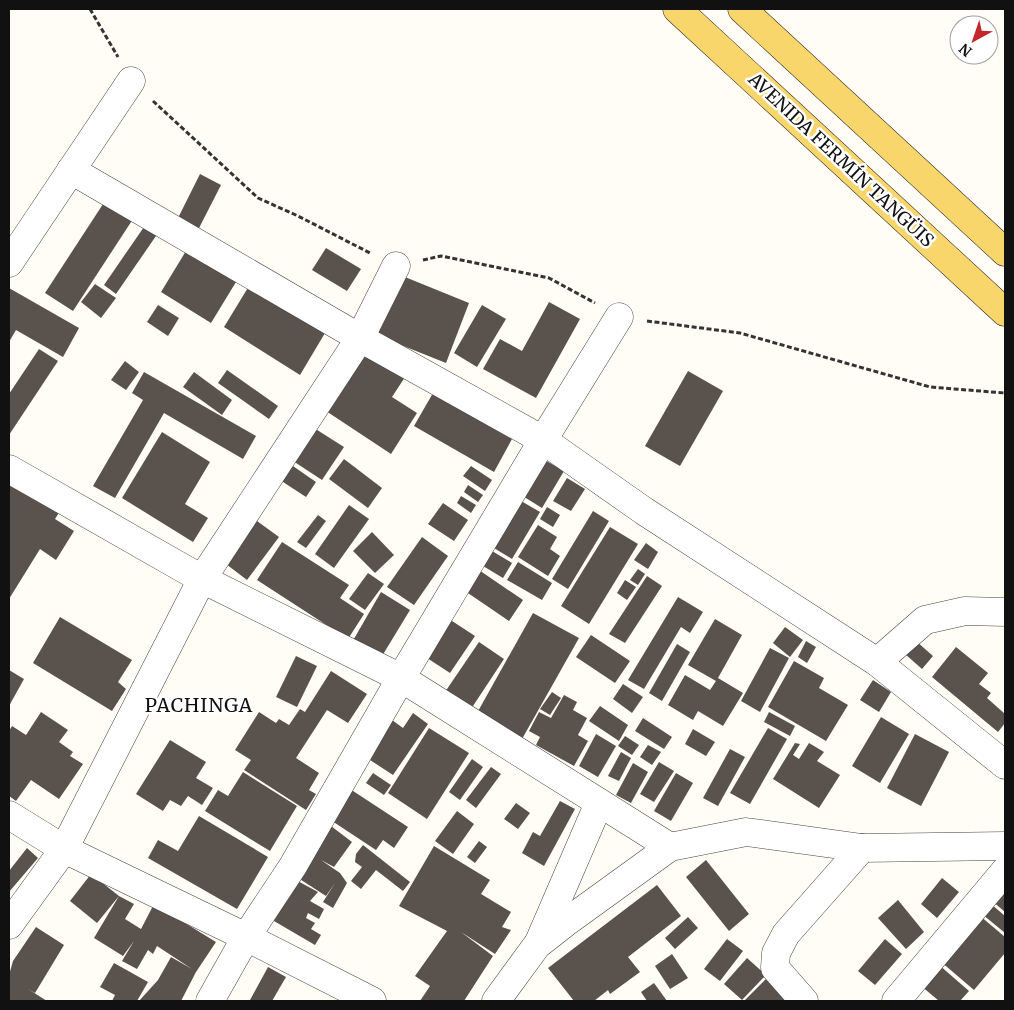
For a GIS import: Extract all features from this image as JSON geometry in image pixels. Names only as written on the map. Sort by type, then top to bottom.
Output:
[{"type":"main road","name":"AVENIDA FERMÍN TANGÜIS","points":[[677,9],[1005,312]]},
{"type":"main road","points":[[742,9],[1005,252]]},
{"type":"street","points":[[9,264],[131,80]]},
{"type":"street","points":[[71,170],[360,338],[543,440],[644,511],[877,662],[1005,765]]},
{"type":"street","points":[[9,925],[64,849],[202,579],[360,338],[396,266]]},
{"type":"street","points":[[210,1001],[246,937],[293,866],[401,678],[543,440],[619,317]]},
{"type":"street","points":[[9,469],[202,579],[401,678],[670,848]]},
{"type":"street","points":[[877,662],[924,620],[965,611],[1005,612]]},
{"type":"street","points":[[496,1001],[537,945],[599,803]]},
{"type":"street","points":[[9,816],[64,849],[246,937],[372,1001]]},
{"type":"street","points":[[537,945],[564,923],[670,848],[746,832],[862,848],[1005,846]]},
{"type":"street","points":[[804,1001],[775,968],[776,953],[786,934],[862,848]]},
{"type":"street","points":[[896,1001],[1005,871]]},
{"type":"path","points":[[90,9],[131,80],[258,198]]},
{"type":"building","points":[[200,174],[221,185],[198,230],[177,220]]},
{"type":"building","points":[[105,201],[133,219],[73,311],[45,293]]},
{"type":"building","points":[[146,224],[158,233],[116,294],[104,285]]},
{"type":"building","points":[[326,248],[361,269],[347,291],[312,270]]},
{"type":"building","points":[[186,251],[236,282],[211,323],[161,292]]},
{"type":"building","points":[[400,275],[469,303],[446,363],[376,335]]},
{"type":"building","points":[[95,284],[116,298],[101,318],[81,302]]},
{"type":"building","points":[[249,286],[325,333],[300,375],[224,327]]},
{"type":"building","points":[[9,288],[79,328],[63,357],[16,330],[9,342]]},
{"type":"building","points":[[549,302],[580,319],[536,398],[483,369],[500,339],[522,351]]},
{"type":"building","points":[[158,305],[179,318],[168,336],[147,322]]},
{"type":"building","points":[[482,305],[506,319],[477,367],[454,353]]},
{"type":"building","points":[[368,348],[407,374],[392,397],[417,413],[391,454],[326,411]]},
{"type":"building","points":[[39,349],[58,361],[9,435],[9,394]]},
{"type":"building","points":[[125,361],[139,372],[126,390],[111,380]]},
{"type":"building","points":[[227,370],[278,406],[269,419],[218,383]]},
{"type":"building","points":[[688,371],[723,391],[680,466],[645,446]]},
{"type":"building","points":[[144,372],[256,436],[243,459],[164,413],[115,498],[93,486],[143,400],[132,393]]},
{"type":"building","points":[[194,372],[232,400],[222,415],[183,387]]},
{"type":"building","points":[[433,393],[512,439],[494,472],[414,426]]},
{"type":"building","points":[[314,428],[344,447],[322,480],[293,461]]},
{"type":"building","points":[[162,432],[210,462],[185,504],[208,518],[193,542],[122,498]]},
{"type":"building","points":[[344,459],[382,488],[368,508],[329,479]]},
{"type":"building","points":[[543,459],[564,471],[542,508],[521,495]]},
{"type":"building","points":[[290,464],[316,482],[306,497],[280,480]]},
{"type":"building","points":[[471,466],[492,480],[485,491],[463,476]]},
{"type":"building","points":[[9,474],[62,508],[55,519],[74,531],[56,560],[40,549],[9,599]]},
{"type":"building","points":[[567,478],[585,489],[571,511],[553,501]]},
{"type":"building","points":[[468,485],[483,495],[478,502],[464,492]]},
{"type":"building","points":[[461,496],[476,505],[471,513],[457,503]]},
{"type":"building","points":[[516,498],[540,512],[512,559],[489,545]]},
{"type":"building","points":[[443,503],[468,520],[454,541],[428,524]]},
{"type":"building","points":[[349,505],[369,519],[334,568],[315,554]]},
{"type":"building","points":[[547,507],[560,515],[553,527],[540,519]]},
{"type":"building","points":[[593,511],[609,521],[568,589],[552,579]]},
{"type":"building","points":[[318,515],[326,521],[306,548],[297,542]]},
{"type":"building","points":[[257,521],[279,537],[247,580],[226,564]]},
{"type":"building","points":[[538,525],[557,537],[550,549],[560,556],[548,576],[518,557]]},
{"type":"building","points":[[610,527],[638,544],[589,624],[561,606]]},
{"type":"building","points":[[372,532],[394,555],[375,573],[353,551]]},
{"type":"building","points":[[422,537],[448,556],[414,605],[387,587]]},
{"type":"building","points":[[282,542],[349,585],[340,598],[364,614],[348,639],[257,580]]},
{"type":"building","points":[[646,543],[658,552],[648,569],[634,560]]},
{"type":"building","points":[[487,548],[512,563],[503,578],[478,563]]},
{"type":"building","points":[[518,562],[552,583],[542,600],[507,580]]},
{"type":"building","points":[[476,568],[523,600],[509,621],[462,589]]},
{"type":"building","points":[[638,569],[645,574],[638,585],[630,580]]},
{"type":"building","points":[[368,573],[384,584],[365,610],[349,599]]},
{"type":"building","points":[[647,576],[662,586],[625,643],[609,634]]},
{"type":"building","points":[[625,580],[636,587],[627,600],[617,593]]},
{"type":"building","points":[[381,592],[410,610],[379,661],[351,644]]},
{"type":"building","points":[[678,597],[703,612],[690,633],[681,627],[644,689],[628,680]]},
{"type":"building","points":[[533,613],[579,638],[522,739],[477,713]]},
{"type":"building","points":[[60,617],[132,660],[118,682],[126,689],[112,711],[33,663]]},
{"type":"building","points":[[449,619],[475,636],[450,673],[424,656]]},
{"type":"building","points":[[715,619],[742,635],[718,678],[743,693],[723,726],[698,711],[693,720],[668,705],[685,675],[710,690],[716,681],[688,665]]},
{"type":"building","points":[[785,627],[803,640],[790,657],[773,643]]},
{"type":"building","points":[[591,635],[630,661],[615,683],[576,657]]},
{"type":"building","points":[[806,641],[816,647],[807,663],[798,657]]},
{"type":"building","points":[[916,641],[933,656],[922,669],[905,654]]},
{"type":"building","points":[[479,642],[504,659],[471,709],[445,692]]},
{"type":"building","points":[[677,644],[690,652],[662,701],[649,693]]},
{"type":"building","points":[[956,647],[988,673],[979,684],[991,693],[987,698],[1005,714],[1005,723],[998,732],[932,677]]},
{"type":"building","points":[[770,648],[789,658],[760,712],[741,701]]},
{"type":"building","points":[[296,656],[317,666],[297,707],[276,697]]},
{"type":"building","points":[[794,661],[824,678],[819,688],[848,705],[826,741],[768,707]]},
{"type":"building","points":[[9,670],[24,679],[9,706]]},
{"type":"building","points":[[331,671],[367,694],[348,723],[327,710],[296,758],[319,773],[309,790],[316,794],[306,810],[244,770],[251,760],[235,750],[259,712],[276,723],[279,719],[289,725],[300,709],[305,712]]},
{"type":"building","points":[[873,680],[891,692],[879,712],[860,700]]},
{"type":"building","points":[[623,684],[643,697],[632,713],[613,699]]},
{"type":"building","points":[[552,692],[561,698],[550,715],[540,709]]},
{"type":"building","points":[[564,695],[577,702],[573,710],[587,718],[578,735],[588,741],[574,766],[536,745],[540,737],[529,731],[539,712],[551,718]]},
{"type":"building","points":[[600,706],[628,725],[619,741],[589,721]]},
{"type":"building","points":[[41,712],[68,730],[59,742],[73,752],[70,756],[83,764],[59,799],[31,780],[16,801],[9,796],[9,731],[12,726],[26,735]]},
{"type":"building","points":[[769,712],[795,726],[790,736],[764,722]]},
{"type":"building","points":[[413,713],[428,724],[393,775],[367,758],[392,720],[403,728]]},
{"type":"building","points":[[881,717],[909,734],[880,783],[852,766]]},
{"type":"building","points":[[643,718],[672,737],[664,749],[635,731]]},
{"type":"building","points":[[429,728],[469,753],[427,819],[388,793]]},
{"type":"building","points":[[768,728],[787,739],[750,804],[730,793]]},
{"type":"building","points":[[693,729],[715,742],[706,756],[685,744]]},
{"type":"building","points":[[596,734],[616,746],[598,777],[579,766]]},
{"type":"building","points":[[915,734],[949,752],[921,806],[887,788]]},
{"type":"building","points":[[625,736],[639,745],[632,755],[618,746]]},
{"type":"building","points":[[170,740],[206,762],[196,778],[213,788],[202,805],[188,796],[181,806],[170,800],[163,811],[136,794]]},
{"type":"building","points":[[795,743],[800,744],[793,755],[799,759],[809,743],[824,752],[817,761],[840,775],[819,808],[773,779]]},
{"type":"building","points":[[648,745],[661,752],[652,765],[640,757]]},
{"type":"building","points":[[730,749],[745,757],[718,806],[703,798]]},
{"type":"building","points":[[621,752],[631,758],[619,781],[608,776]]},
{"type":"building","points":[[472,759],[483,767],[460,800],[449,792]]},
{"type":"building","points":[[659,762],[674,771],[654,802],[640,794]]},
{"type":"building","points":[[633,763],[648,772],[631,803],[616,795]]},
{"type":"building","points":[[491,767],[501,774],[476,808],[466,800]]},
{"type":"building","points":[[243,772],[297,806],[270,851],[205,811],[218,790],[228,796]]},
{"type":"building","points":[[373,773],[391,785],[384,795],[366,783]]},
{"type":"building","points":[[676,773],[693,783],[671,821],[654,811]]},
{"type":"building","points":[[350,789],[408,827],[394,848],[383,840],[376,850],[329,819]]},
{"type":"building","points":[[560,801],[575,809],[544,866],[522,853],[533,832],[540,836]]},
{"type":"building","points":[[516,803],[530,813],[518,829],[504,819]]},
{"type":"building","points":[[457,811],[474,824],[453,854],[435,841]]},
{"type":"building","points":[[199,816],[268,857],[237,909],[148,858],[158,840],[178,851]]},
{"type":"building","points":[[327,823],[352,842],[334,867],[321,860],[340,873],[347,883],[333,908],[323,902],[335,883],[326,896],[295,876]]},
{"type":"building","points":[[479,841],[487,847],[475,863],[467,857]]},
{"type":"building","points":[[363,845],[410,882],[403,891],[376,870],[361,889],[351,881],[362,867],[355,862],[356,854]]},
{"type":"building","points":[[434,846],[490,880],[481,894],[511,912],[502,927],[511,930],[495,954],[461,932],[493,956],[464,1001],[420,1001],[430,986],[415,976],[447,931],[399,906]]},
{"type":"building","points":[[27,848],[38,858],[9,892],[9,871]]},
{"type":"building","points":[[706,860],[749,914],[729,931],[686,877]]},
{"type":"building","points":[[91,874],[119,896],[97,923],[70,901]]},
{"type":"building","points":[[942,878],[959,892],[937,918],[921,904]]},
{"type":"building","points":[[294,879],[318,892],[310,901],[324,909],[319,919],[308,913],[306,918],[315,923],[311,929],[321,935],[315,945],[274,921]]},
{"type":"building","points":[[657,885],[681,916],[628,957],[640,972],[610,994],[608,990],[594,1001],[574,1001],[548,968]]},
{"type":"building","points":[[999,891],[1005,896],[1005,912],[991,900]]},
{"type":"building","points":[[119,896],[134,904],[125,919],[141,929],[154,904],[216,942],[196,972],[181,1001],[139,1001],[158,980],[171,957],[192,969],[157,946],[153,954],[148,950],[137,969],[122,961],[134,941],[123,956],[94,938]]},
{"type":"building","points":[[898,900],[924,932],[906,949],[878,918]]},
{"type":"building","points":[[991,904],[1005,916],[1005,933],[982,914]]},
{"type":"building","points":[[979,915],[1005,937],[1005,953],[974,990],[940,961]]},
{"type":"building","points":[[688,917],[698,928],[675,949],[665,938]]},
{"type":"building","points":[[36,927],[64,945],[35,993],[28,989],[47,1001],[9,1001],[9,975],[13,961]]},
{"type":"building","points":[[727,939],[743,951],[720,981],[704,969]]},
{"type":"building","points":[[885,939],[902,954],[875,985],[858,971]]},
{"type":"building","points":[[672,954],[688,978],[670,989],[655,966]]},
{"type":"building","points":[[747,958],[766,975],[742,1000],[724,984]]},
{"type":"building","points":[[114,963],[148,982],[137,1001],[112,1001],[115,995],[100,987]]},
{"type":"building","points":[[938,964],[969,991],[960,1001],[939,1001],[920,985]]},
{"type":"building","points":[[268,967],[286,977],[272,1001],[250,1000]]},
{"type":"building","points":[[766,979],[788,1001],[744,1001]]},
{"type":"building","points":[[654,983],[667,1001],[647,1001],[641,992]]},
{"type":"district","name":"PACHINGA","points":[[199,705]]}]
